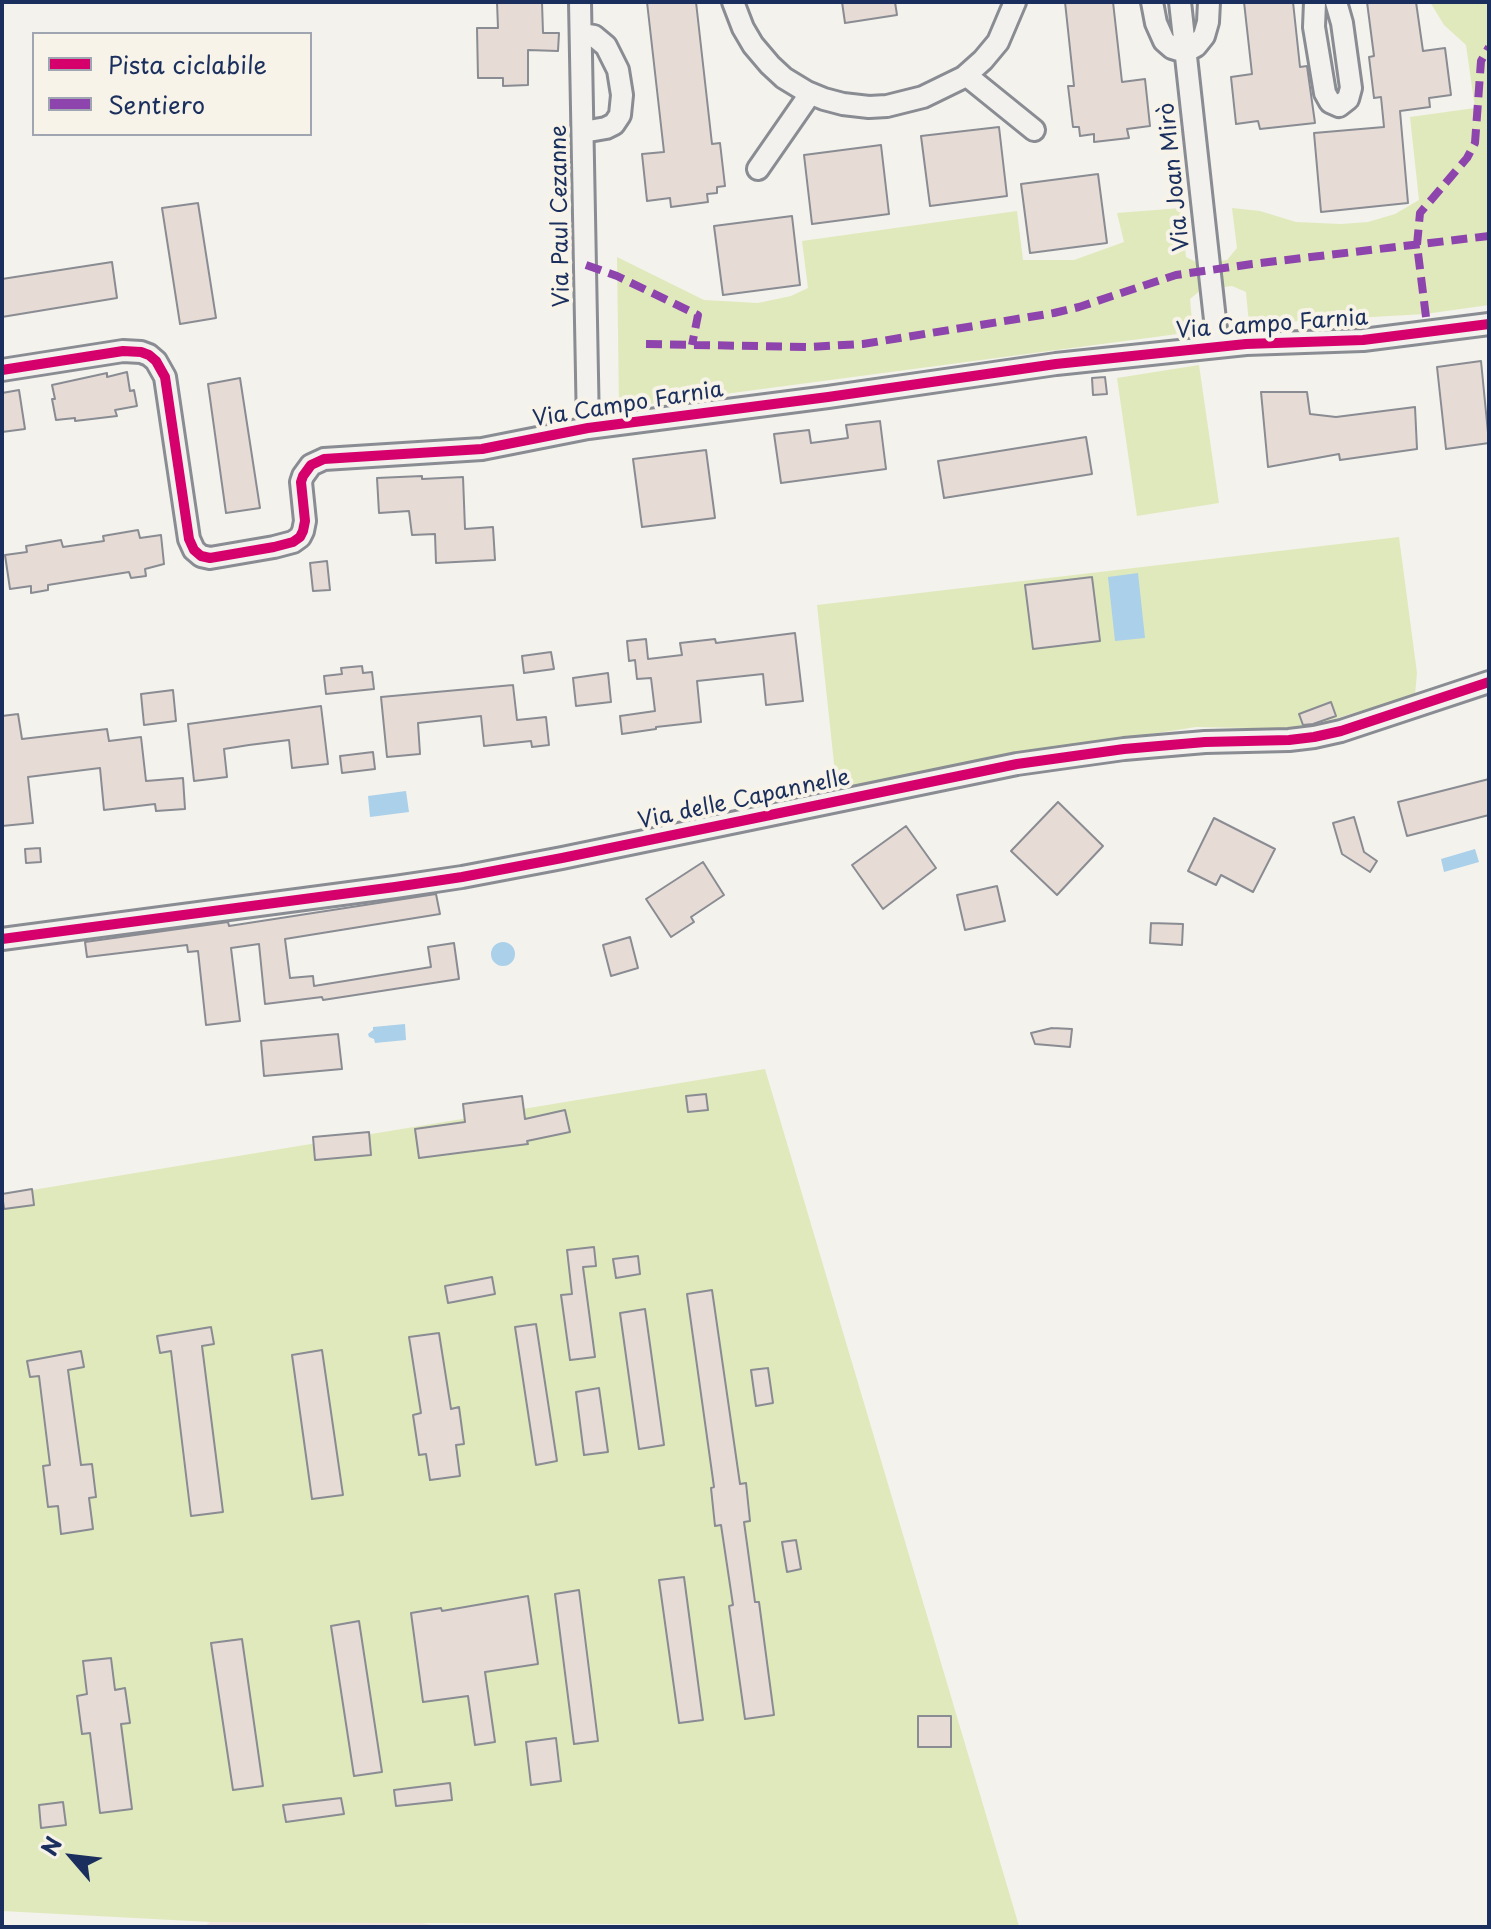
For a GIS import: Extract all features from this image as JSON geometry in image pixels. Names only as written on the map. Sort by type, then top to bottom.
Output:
[{"type":"street","name":"Via Paul Cezanne","points":[[580,2],[588,428]]},
{"type":"street","points":[[733,2],[743,28],[758,52],[784,78],[810,94],[843,104],[869,107],[923,97],[966,75],[998,42],[1015,2]]},
{"type":"street","points":[[1152,2],[1164,41],[1172,48],[1185,52],[1196,46],[1204,36],[1209,2]]},
{"type":"street","name":"Via Joan Mirò","points":[[1180,2],[1218,347]]},
{"type":"street","points":[[1315,2],[1314,27],[1325,93],[1330,102],[1339,106],[1348,99],[1351,88],[1336,2]]},
{"type":"street","points":[[581,34],[594,36],[606,46],[618,70],[622,95],[620,115],[614,124],[583,132]]},
{"type":"street","points":[[966,75],[1034,130]]},
{"type":"street","points":[[758,169],[810,94]]},
{"type":"street","name":"Via Campo Farnia","points":[[2,370],[123,351],[141,352],[156,361],[165,377],[190,542],[198,553],[210,558],[274,547],[300,537],[305,521],[303,476],[317,461],[334,457],[482,449],[588,428],[1056,364],[1218,347],[1363,340],[1489,324]]},
{"type":"street","name":"Via delle Capannelle","points":[[2,939],[462,877],[1017,764],[1124,749],[1314,737],[1489,682]]},
{"type":"shaded area","points":[[361,1910],[441,1927],[204,1927],[210,1922]]},
{"type":"green space","points":[[1430,2],[1489,2],[1489,305],[1425,314],[1249,324],[1246,292],[1232,286],[1201,290],[1190,299],[1193,332],[619,408],[617,257],[704,300],[758,303],[791,296],[808,288],[802,241],[1017,211],[1023,260],[1074,260],[1124,242],[1117,213],[1181,208],[1186,257],[1200,264],[1227,260],[1237,248],[1232,208],[1260,211],[1296,222],[1341,224],[1368,222],[1395,214],[1419,200],[1410,117],[1475,108],[1466,45],[1444,25]]},
{"type":"green space","points":[[1199,365],[1219,503],[1137,516],[1117,378]]},
{"type":"green space","points":[[1399,537],[1417,673],[1415,695],[1300,729],[1196,727],[837,791],[817,605]]},
{"type":"green space","points":[[765,1069],[1019,1926],[210,1922],[2,1911],[2,1195]]},
{"type":"water","points":[[1138,573],[1145,638],[1115,641],[1108,577]]},
{"type":"water","points":[[406,791],[409,812],[370,817],[368,796]]},
{"type":"water","points":[[1475,849],[1479,862],[1444,872],[1441,859]]},
{"type":"water","points":[[503,942],[511,946],[515,954],[511,962],[503,966],[495,962],[491,954],[495,946]]},
{"type":"water","points":[[405,1024],[406,1040],[375,1043],[368,1034],[373,1027]]},
{"type":"building","points":[[497,2],[542,2],[543,33],[559,33],[558,51],[528,50],[528,85],[503,86],[503,78],[478,78],[477,28],[498,28]]},
{"type":"building","points":[[647,2],[696,2],[712,144],[720,143],[725,186],[717,187],[717,193],[707,194],[708,202],[671,207],[670,198],[647,201],[642,154],[664,152]]},
{"type":"building","points":[[842,2],[895,2],[897,15],[845,23]]},
{"type":"building","points":[[1065,2],[1113,2],[1122,82],[1145,79],[1150,126],[1127,129],[1129,138],[1094,142],[1094,134],[1080,136],[1079,127],[1073,127],[1068,86],[1074,86]]},
{"type":"building","points":[[1244,2],[1293,2],[1300,67],[1307,66],[1315,123],[1260,129],[1258,121],[1236,124],[1231,77],[1252,74]]},
{"type":"building","points":[[1367,2],[1416,2],[1423,51],[1445,48],[1451,95],[1429,98],[1430,107],[1400,111],[1408,203],[1321,212],[1314,133],[1384,127],[1381,97],[1374,98],[1369,57],[1374,56]]},
{"type":"building","points":[[999,127],[1007,196],[930,206],[921,136]]},
{"type":"building","points":[[881,145],[889,214],[812,224],[804,155]]},
{"type":"building","points":[[1098,174],[1107,243],[1030,253],[1021,184]]},
{"type":"building","points":[[198,203],[216,318],[180,324],[162,208]]},
{"type":"building","points":[[792,216],[800,285],[723,295],[714,226]]},
{"type":"building","points":[[112,262],[117,298],[2,317],[2,279]]},
{"type":"building","points":[[1481,361],[1489,443],[1446,449],[1437,367]]},
{"type":"building","points":[[127,372],[130,391],[134,390],[137,406],[115,410],[117,416],[56,420],[52,385],[107,373],[107,377]]},
{"type":"building","points":[[1105,377],[1107,394],[1093,395],[1092,378]]},
{"type":"building","points":[[240,378],[260,508],[226,513],[208,384]]},
{"type":"building","points":[[19,390],[25,429],[2,432],[2,393]]},
{"type":"building","points":[[1261,392],[1307,392],[1310,414],[1336,417],[1415,407],[1417,449],[1340,460],[1339,454],[1268,467]]},
{"type":"building","points":[[880,421],[886,469],[781,483],[774,434],[809,430],[811,443],[848,438],[846,425]]},
{"type":"building","points":[[1086,437],[1092,474],[944,498],[938,461]]},
{"type":"building","points":[[706,450],[715,518],[642,527],[633,459]]},
{"type":"building","points":[[422,476],[422,479],[463,477],[465,529],[493,527],[495,560],[436,563],[435,534],[412,535],[409,511],[379,513],[377,478]]},
{"type":"building","points":[[138,530],[140,538],[161,535],[164,564],[145,569],[146,576],[131,578],[129,572],[48,585],[48,590],[31,593],[31,586],[10,589],[5,555],[27,552],[26,546],[61,540],[63,547],[104,541],[103,536]]},
{"type":"building","points":[[327,561],[330,590],[313,591],[310,563]]},
{"type":"building","points":[[1092,577],[1100,641],[1033,649],[1025,585]]},
{"type":"building","points":[[795,633],[803,701],[766,705],[763,674],[697,681],[701,722],[622,734],[620,716],[655,711],[651,678],[637,679],[635,660],[629,661],[627,641],[646,639],[648,659],[682,655],[680,643],[715,639],[716,643]]},
{"type":"building","points":[[551,652],[554,669],[524,673],[522,656]]},
{"type":"building","points":[[362,666],[363,673],[372,672],[374,689],[326,694],[324,676],[342,674],[341,668]]},
{"type":"building","points":[[608,673],[611,702],[576,706],[573,678]]},
{"type":"building","points":[[513,685],[517,720],[546,717],[549,745],[532,747],[531,741],[484,746],[481,716],[418,723],[420,754],[387,757],[381,697]]},
{"type":"building","points":[[173,690],[176,721],[144,725],[141,694]]},
{"type":"building","points":[[1331,702],[1336,716],[1303,725],[1299,714]]},
{"type":"building","points":[[321,706],[328,764],[292,768],[289,740],[249,745],[224,749],[227,777],[194,781],[188,724]]},
{"type":"building","points":[[18,714],[22,739],[107,729],[109,741],[141,737],[146,781],[183,778],[185,809],[156,811],[155,804],[104,810],[100,768],[28,777],[33,823],[2,826],[2,716]]},
{"type":"building","points":[[373,752],[375,769],[342,773],[340,756]]},
{"type":"building","points":[[1489,779],[1489,815],[1407,836],[1398,802]]},
{"type":"building","points":[[1058,802],[1103,846],[1057,895],[1011,851]]},
{"type":"building","points":[[1354,817],[1364,852],[1377,861],[1370,872],[1342,854],[1333,823]]},
{"type":"building","points":[[1214,818],[1275,849],[1253,892],[1221,875],[1216,885],[1188,871]]},
{"type":"building","points":[[906,826],[936,868],[883,909],[852,865]]},
{"type":"building","points":[[40,848],[41,862],[26,863],[25,849]]},
{"type":"building","points":[[703,862],[724,895],[691,917],[694,922],[671,937],[646,899]]},
{"type":"building","points":[[997,886],[1005,921],[965,930],[957,895]]},
{"type":"building","points":[[436,894],[440,914],[285,939],[290,978],[313,976],[314,986],[431,967],[428,947],[454,943],[459,979],[323,1000],[322,997],[265,1004],[259,944],[231,948],[240,1021],[206,1025],[198,951],[188,952],[187,945],[87,957],[85,942],[228,922],[229,926]]},
{"type":"building","points":[[1151,923],[1183,924],[1182,945],[1150,943]]},
{"type":"building","points":[[630,937],[638,968],[611,976],[603,945]]},
{"type":"building","points":[[1052,1028],[1072,1029],[1070,1047],[1035,1044],[1031,1033]]},
{"type":"building","points":[[338,1034],[342,1069],[264,1076],[261,1041]]},
{"type":"building","points":[[706,1094],[708,1110],[688,1112],[686,1096]]},
{"type":"building","points":[[522,1096],[525,1119],[565,1110],[570,1132],[527,1141],[528,1144],[419,1158],[415,1129],[465,1122],[463,1104]]},
{"type":"building","points":[[369,1132],[371,1155],[315,1160],[313,1137]]},
{"type":"building","points":[[32,1189],[34,1205],[4,1209],[2,1194]]},
{"type":"building","points":[[594,1247],[596,1266],[583,1267],[595,1357],[570,1360],[561,1295],[572,1294],[567,1250]]},
{"type":"building","points":[[638,1256],[640,1274],[616,1278],[613,1259]]},
{"type":"building","points":[[492,1277],[495,1294],[448,1303],[445,1286]]},
{"type":"building","points":[[712,1290],[740,1484],[746,1483],[750,1521],[744,1522],[755,1602],[759,1602],[774,1715],[745,1719],[721,1525],[715,1526],[711,1488],[714,1487],[687,1294]]},
{"type":"building","points":[[645,1309],[664,1445],[639,1449],[620,1313]]},
{"type":"building","points":[[536,1324],[557,1461],[536,1465],[515,1327]]},
{"type":"building","points":[[211,1327],[214,1344],[202,1346],[223,1512],[191,1516],[171,1351],[160,1353],[157,1336]]},
{"type":"building","points":[[439,1333],[451,1409],[459,1407],[464,1444],[456,1445],[460,1476],[430,1480],[426,1454],[419,1455],[413,1415],[421,1413],[409,1337]]},
{"type":"building","points":[[322,1350],[343,1495],[312,1499],[292,1355]]},
{"type":"building","points":[[81,1351],[84,1367],[68,1370],[81,1465],[92,1464],[96,1497],[89,1498],[93,1529],[61,1534],[58,1506],[48,1507],[43,1466],[50,1465],[39,1376],[30,1377],[27,1361]]},
{"type":"building","points":[[768,1368],[773,1403],[756,1406],[751,1370]]},
{"type":"building","points":[[599,1388],[608,1452],[584,1455],[576,1392]]},
{"type":"building","points":[[796,1540],[801,1569],[787,1572],[782,1542]]},
{"type":"building","points":[[684,1577],[703,1720],[679,1723],[659,1580]]},
{"type":"building","points":[[579,1590],[598,1741],[574,1744],[555,1594]]},
{"type":"building","points":[[528,1596],[538,1664],[485,1672],[495,1742],[475,1745],[468,1696],[423,1702],[411,1613],[441,1608],[442,1611]]},
{"type":"building","points":[[359,1621],[382,1772],[354,1776],[331,1626]]},
{"type":"building","points":[[242,1639],[263,1786],[233,1790],[211,1643]]},
{"type":"building","points":[[111,1658],[115,1690],[125,1688],[130,1723],[121,1724],[132,1809],[100,1813],[90,1733],[82,1734],[77,1696],[87,1694],[83,1661]]},
{"type":"building","points":[[918,1716],[951,1716],[951,1747],[918,1747]]},
{"type":"building","points":[[556,1738],[561,1781],[531,1785],[526,1742]]},
{"type":"building","points":[[450,1783],[452,1800],[396,1806],[394,1790]]},
{"type":"building","points":[[341,1798],[344,1814],[286,1822],[283,1805]]},
{"type":"building","points":[[63,1802],[66,1825],[41,1828],[39,1805]]},
{"type":"marked path","points":[[1426,317],[1417,245],[1420,213],[1467,158],[1475,143],[1481,61],[1489,47]]},
{"type":"marked path","points":[[646,344],[808,347],[863,344],[1054,313],[1176,275],[1489,236]]},
{"type":"marked path","points":[[586,265],[617,276],[698,315],[692,345]]},
{"type":"cycle path","points":[[2,370],[123,351],[141,352],[156,361],[165,377],[189,539],[194,550],[210,558],[274,547],[300,537],[305,521],[301,482],[311,465],[324,459],[482,449],[588,428],[1056,364],[1246,344],[1363,340],[1489,324]]},
{"type":"cycle path","points":[[2,939],[462,877],[1017,764],[1124,749],[1314,737],[1489,682]]}]
